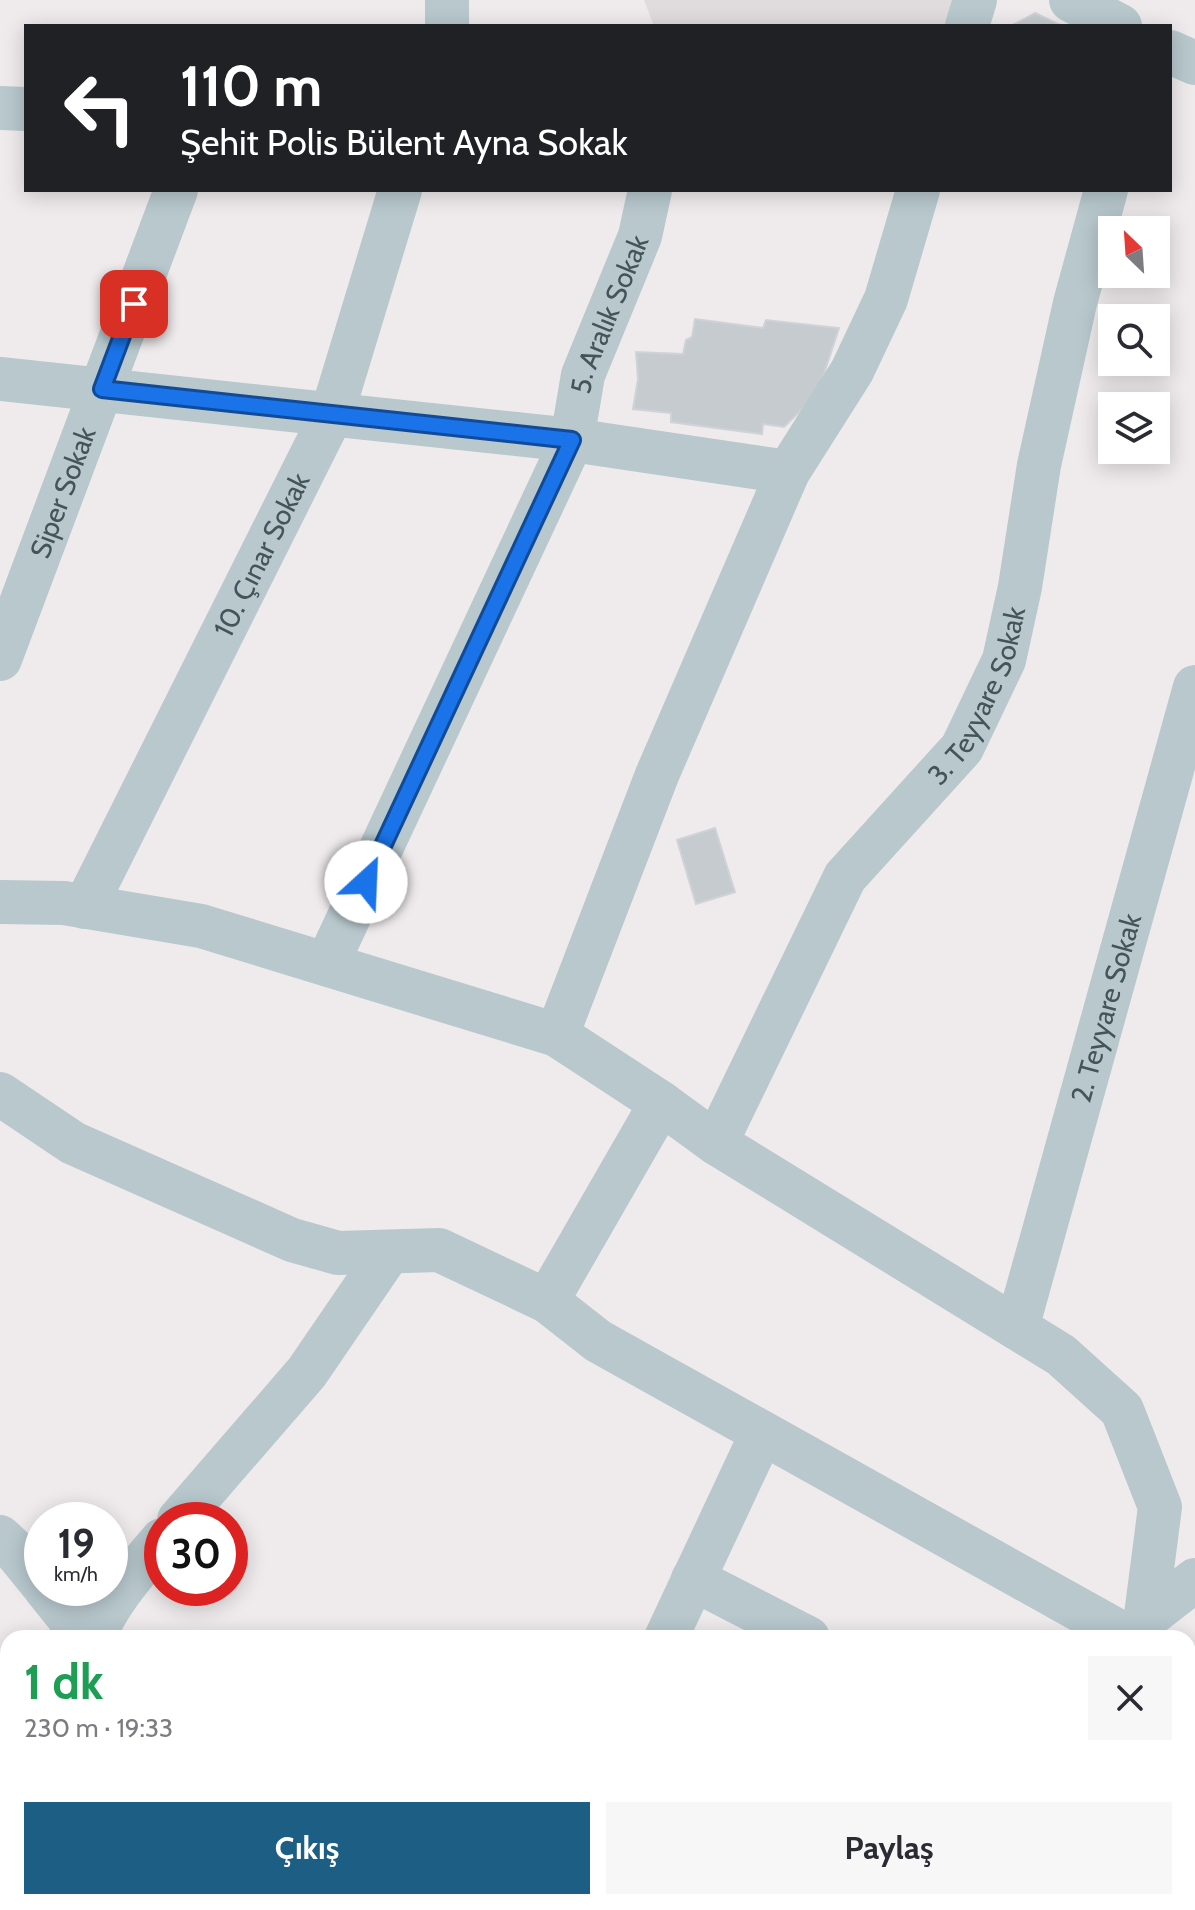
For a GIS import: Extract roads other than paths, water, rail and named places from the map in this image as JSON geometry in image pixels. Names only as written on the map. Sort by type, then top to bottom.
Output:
[{"type":"street","points":[[447,0],[447,24]]},
{"type":"street","points":[[968,24],[975,0]]},
{"type":"street","points":[[1071,0],[1116,24]]},
{"type":"street","points":[[1172,53],[1195,63]]},
{"type":"street","points":[[0,108],[24,109]]},
{"type":"street","name":"Siper Sokak","points":[[0,659],[175,192]]},
{"type":"street","name":"10. Çınar Sokak","points":[[85,907],[332,414],[399,192]]},
{"type":"street","name":"5. Aralık Sokak","points":[[327,964],[572,440],[583,375],[640,236],[650,192]]},
{"type":"street","points":[[557,1035],[657,775],[788,472],[852,371],[886,299],[917,192]]},
{"type":"street","name":"3. Teyyare Sokak","points":[[716,1143],[845,877],[962,748],[1004,660],[1020,587],[1039,465],[1075,303],[1105,192]]},
{"type":"street","points":[[0,379],[572,440],[788,472]]},
{"type":"street","name":"2. Teyyare Sokak","points":[[1017,1328],[1195,687]]},
{"type":"street","points":[[0,902],[64,903],[201,926],[557,1035],[716,1143],[1061,1355],[1122,1410],[1160,1507],[1139,1630]]},
{"type":"street","points":[[0,1094],[73,1143],[292,1240],[338,1253],[439,1250],[547,1301],[598,1341],[762,1433],[1135,1630]]},
{"type":"street","points":[[547,1301],[661,1103]]},
{"type":"street","points":[[195,1502],[307,1372],[389,1252]]},
{"type":"street","points":[[670,1630],[762,1433]]},
{"type":"street","points":[[0,1537],[24,1564]]},
{"type":"street","points":[[97,1630],[130,1577],[144,1561]]},
{"type":"street","points":[[693,1579],[792,1630]]},
{"type":"street","points":[[1141,1630],[1195,1580]]},
{"type":"street","points":[[59,1606],[79,1630]]}]
